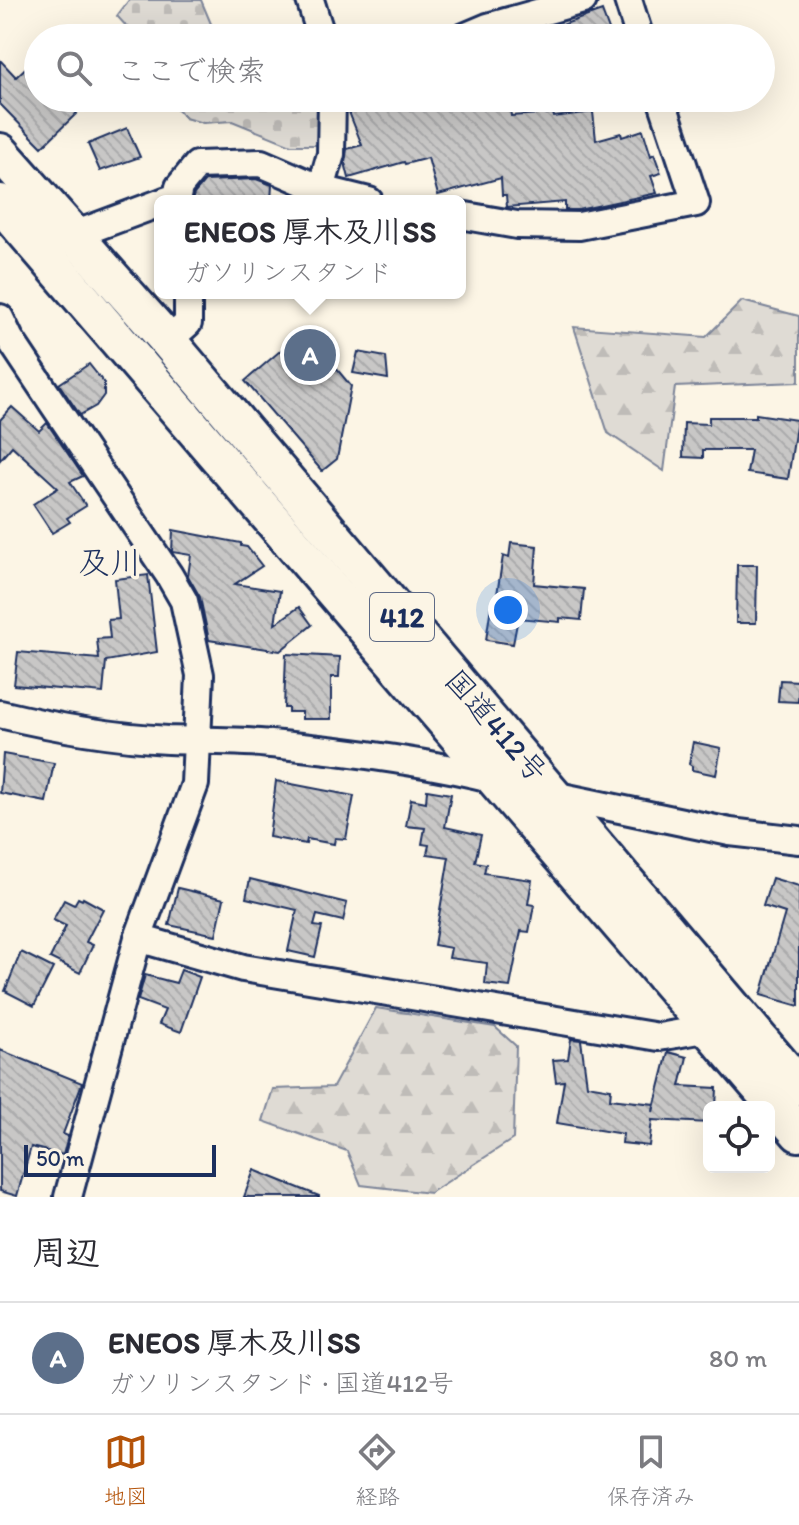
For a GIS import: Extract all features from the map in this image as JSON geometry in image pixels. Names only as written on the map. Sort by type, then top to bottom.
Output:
[{"type":"highway","name":"国道412号","points":[[0,152],[168,341],[799,1086]]},
{"type":"highway","name":"国道412号","points":[[0,203],[799,1133]]},
{"type":"street","points":[[310,0],[318,24]]},
{"type":"street","points":[[499,24],[583,0]]},
{"type":"street","points":[[628,0],[636,24]]},
{"type":"street","points":[[321,189],[331,154],[332,112]]},
{"type":"street","points":[[466,216],[517,225],[579,226],[696,203],[666,112]]},
{"type":"street","points":[[173,195],[197,165],[261,163],[321,189],[345,195]]},
{"type":"street","points":[[74,235],[154,206]]},
{"type":"street","points":[[168,341],[188,323],[188,299]]},
{"type":"street","points":[[0,318],[19,352],[184,601],[200,675],[195,784],[138,938],[68,1197]]},
{"type":"street","points":[[0,714],[165,740],[270,743],[444,767],[556,796],[730,832],[799,840]]},
{"type":"street","points":[[138,938],[243,968],[659,1037],[710,1028]]},
{"type":"green space","points":[[129,0],[201,0],[211,24],[124,24],[117,16]]},
{"type":"green space","points":[[180,112],[326,112],[328,145],[291,145],[232,121],[203,123],[185,118]]},
{"type":"green space","points":[[742,301],[799,316],[799,382],[675,387],[664,471],[608,433],[574,327],[706,337]]},
{"type":"green space","points":[[376,1008],[495,1027],[516,1046],[513,1139],[430,1193],[361,1185],[347,1151],[263,1121],[273,1089],[333,1087]]},
{"type":"building","points":[[602,11],[607,24],[565,24]]},
{"type":"building","points":[[0,60],[16,77],[24,69],[24,112],[77,113],[42,147],[0,104]]},
{"type":"building","points":[[349,112],[511,112],[511,116],[553,113],[554,117],[593,112],[596,140],[621,133],[622,137],[643,130],[651,156],[654,154],[661,173],[651,176],[657,193],[578,210],[565,210],[565,202],[507,207],[506,195],[502,195],[501,178],[438,195],[428,158],[349,178],[345,163],[347,149],[362,145]]},
{"type":"building","points":[[127,128],[140,157],[100,171],[88,144]]},
{"type":"building","points":[[256,179],[272,185],[271,195],[194,195],[205,181]]},
{"type":"building","points":[[294,339],[315,343],[351,386],[337,459],[322,471],[245,381]]},
{"type":"building","points":[[358,352],[386,357],[388,379],[353,373]]},
{"type":"building","points":[[89,364],[104,383],[104,395],[96,406],[80,415],[59,384]]},
{"type":"building","points":[[12,407],[39,431],[47,423],[83,476],[70,482],[86,506],[67,518],[70,522],[52,533],[33,504],[58,488],[12,446],[0,460],[0,420]]},
{"type":"building","points":[[756,414],[797,420],[788,479],[747,473],[751,450],[703,450],[703,458],[683,457],[684,423],[709,424],[709,417],[756,417]]},
{"type":"building","points":[[173,530],[241,543],[241,546],[247,547],[262,566],[235,584],[280,591],[275,624],[299,607],[312,625],[280,651],[209,640],[200,597],[188,576],[191,555],[172,552]]},
{"type":"building","points":[[511,543],[537,546],[534,584],[584,589],[581,620],[560,618],[560,622],[518,618],[513,644],[486,640],[503,556],[509,558]]},
{"type":"building","points":[[737,565],[757,565],[756,623],[736,623]]},
{"type":"building","points":[[148,575],[157,652],[106,661],[103,693],[14,685],[18,652],[99,659],[97,639],[110,638],[108,620],[119,619],[115,579]]},
{"type":"building","points":[[286,654],[340,657],[339,677],[331,677],[331,719],[302,719],[302,712],[288,712],[288,708],[284,708]]},
{"type":"building","points":[[780,680],[799,681],[798,702],[778,701]]},
{"type":"building","points":[[693,742],[721,748],[716,775],[692,770],[689,764]]},
{"type":"building","points":[[3,754],[54,763],[46,802],[0,793]]},
{"type":"building","points":[[276,781],[354,796],[346,839],[335,838],[334,844],[307,839],[306,844],[269,837]]},
{"type":"building","points":[[427,790],[451,794],[445,827],[481,835],[475,862],[486,864],[484,873],[532,880],[528,904],[534,905],[529,932],[521,931],[510,987],[485,984],[487,963],[449,958],[451,948],[434,945],[449,857],[427,854],[429,845],[422,844],[425,828],[406,826],[411,799],[426,802]]},
{"type":"building","points":[[772,878],[799,886],[799,1006],[761,995],[785,913],[763,906]]},
{"type":"building","points":[[250,879],[347,903],[343,921],[317,915],[314,926],[322,927],[315,957],[288,951],[297,910],[246,898]]},
{"type":"building","points":[[178,888],[224,899],[216,935],[169,925]]},
{"type":"building","points":[[78,898],[103,909],[86,942],[93,945],[80,973],[50,958],[66,926],[53,920],[64,900],[74,905]]},
{"type":"building","points":[[21,952],[53,968],[34,1006],[5,991]]},
{"type":"building","points":[[181,970],[200,977],[181,1032],[159,1024],[165,1010],[138,1000],[145,975],[176,983]]},
{"type":"building","points":[[571,1039],[581,1040],[587,1085],[611,1089],[610,1099],[654,1104],[653,1112],[668,1052],[687,1057],[680,1086],[717,1088],[716,1101],[703,1101],[703,1123],[652,1120],[649,1146],[622,1143],[623,1134],[557,1123],[564,1081],[556,1082],[553,1060],[568,1059]]},
{"type":"building","points":[[0,1050],[82,1083],[63,1134],[68,1136],[63,1155],[31,1147],[17,1196],[0,1191]]},
{"type":"building","points":[[254,1170],[319,1196],[319,1197],[244,1197]]},
{"type":"place","name":"ENEOS 厚木及川SS","points":[[310,355]]},
{"type":"district","name":"及川","points":[[110,562]]}]
